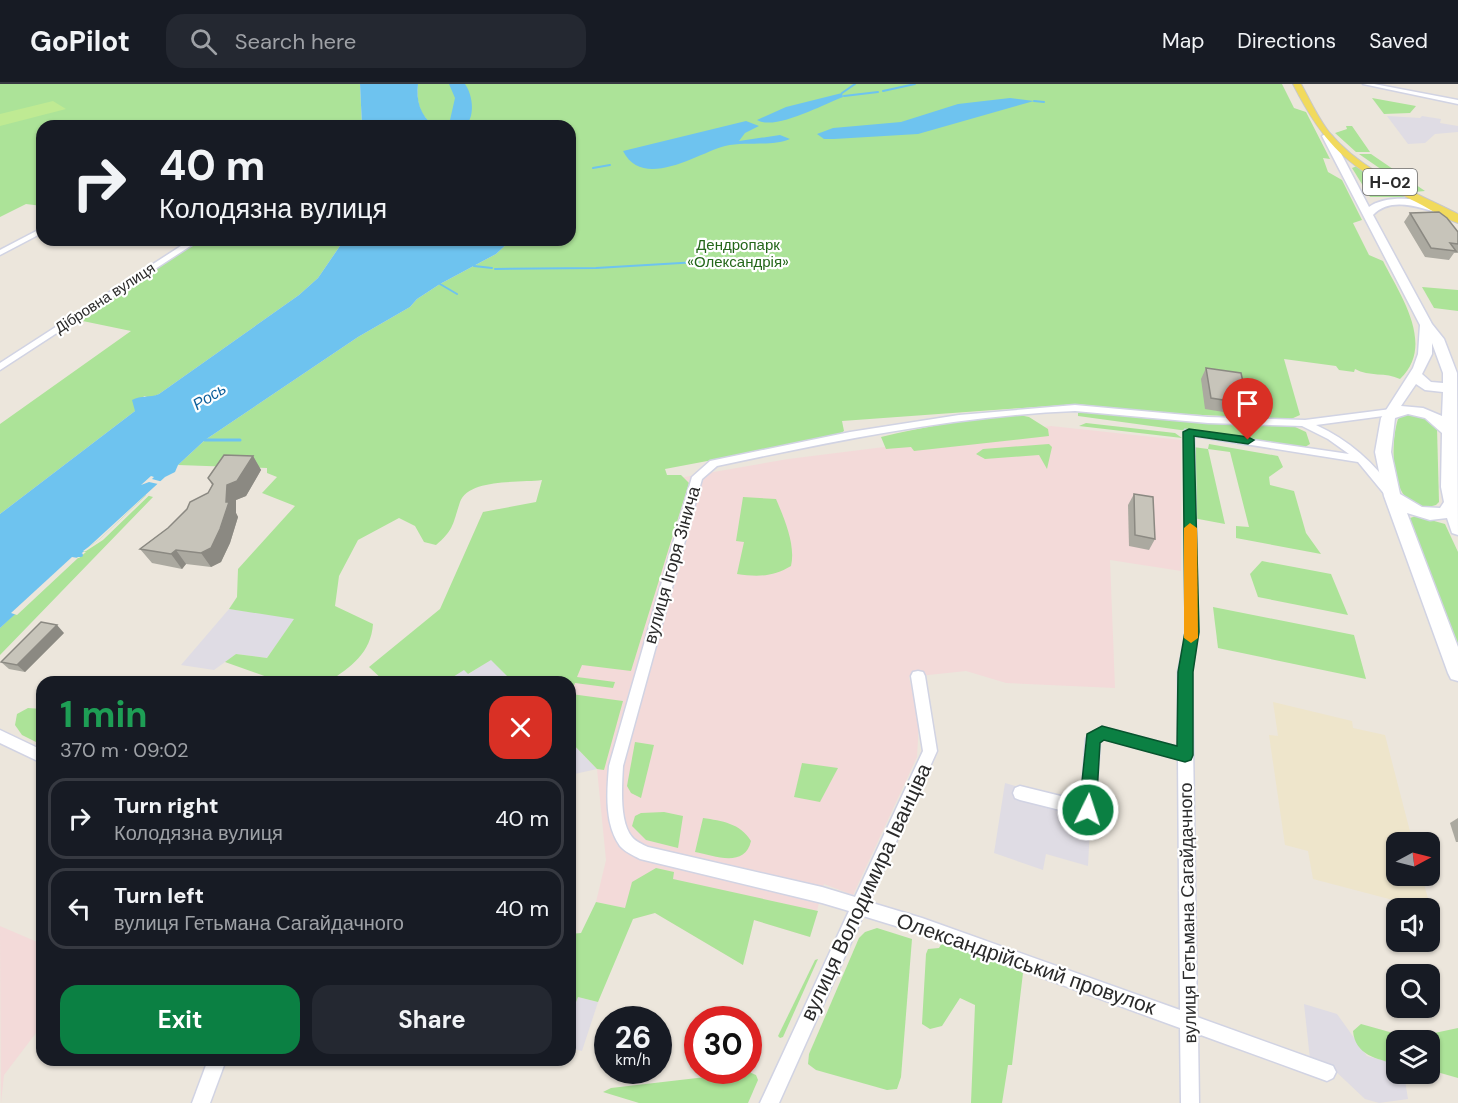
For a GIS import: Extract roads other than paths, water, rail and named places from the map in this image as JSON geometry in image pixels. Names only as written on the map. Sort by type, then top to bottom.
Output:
[{"type":"main road","name":"Н-02","points":[[1297,84],[1327,136],[1356,160],[1458,219]]},
{"type":"main road","points":[[1327,136],[1426,325],[1447,358],[1450,386],[1451,505],[1458,529]]},
{"type":"main road","points":[[1368,214],[1378,204],[1402,202],[1446,213]]},
{"type":"main road","points":[[1426,325],[1425,354],[1416,375],[1391,412],[1383,452],[1392,496],[1458,673]]},
{"type":"main road","points":[[1416,375],[1427,386],[1442,388],[1450,386]]},
{"type":"main road","points":[[1391,412],[1411,409],[1428,413],[1444,424],[1449,432]]},
{"type":"main road","points":[[1392,496],[1404,506],[1423,514],[1445,513],[1451,505]]},
{"type":"street","points":[[1366,84],[1458,102]]},
{"type":"street","points":[[0,253],[36,233]]},
{"type":"street","name":"Дібровна вулиця","points":[[0,367],[186,246]]},
{"type":"street","name":"вулиця Ігоря Зінича","points":[[860,906],[754,878],[645,854],[633,847],[622,836],[614,783],[616,766],[697,477],[704,468],[714,463],[850,435],[959,418],[1041,410],[1075,408],[1208,420],[1305,423],[1391,412]]},
{"type":"street","name":"вулиця Ігоря Зінича","points":[[1305,423],[1332,436],[1363,460],[1392,496]]},
{"type":"street","name":"вулиця Гетьмана Сагайдачного","points":[[1190,1103],[1191,1022],[1185,755],[1185,672],[1192,632],[1189,432],[1363,460]]},
{"type":"street","name":"вулиця Володимира Іванціва","points":[[769,1103],[930,751],[929,727],[919,690],[918,676]]},
{"type":"street","points":[[1020,793],[1088,810],[1093,739],[1102,733],[1185,755]]},
{"type":"street","points":[[0,736],[36,754]]},
{"type":"street","name":"Олександрійський провулок","points":[[860,906],[922,926],[1326,1072]]},
{"type":"street","points":[[201,1103],[215,1066]]},
{"type":"water","points":[[360,84],[418,84],[420,107],[428,120],[362,120]]},
{"type":"water","points":[[449,84],[465,84],[471,98],[470,120],[450,120],[455,98]]},
{"type":"water","points":[[842,93],[843,97],[787,119],[775,122],[757,120],[786,107]]},
{"type":"water","points":[[1010,98],[1034,101],[918,134],[824,139],[817,134],[833,128],[901,122],[958,104]]},
{"type":"water","points":[[746,121],[759,126],[745,133],[739,141],[780,135],[790,139],[775,143],[725,146],[657,169],[644,168],[632,163],[623,151]]},
{"type":"water","name":"Рось","points":[[340,246],[505,246],[496,254],[440,284],[417,299],[410,307],[358,337],[205,440],[178,465],[175,472],[165,477],[0,628],[0,514],[135,411],[132,400],[159,394],[299,295],[318,278]]},
{"type":"waterway","points":[[842,93],[855,84]]},
{"type":"waterway","points":[[883,91],[915,84]]},
{"type":"waterway","points":[[844,96],[878,92]]},
{"type":"waterway","points":[[1034,101],[1044,102]]},
{"type":"waterway","points":[[593,168],[610,165]]},
{"type":"waterway","points":[[495,269],[596,268],[698,262]]},
{"type":"waterway","points":[[474,266],[492,268]]},
{"type":"waterway","points":[[440,284],[457,294]]},
{"type":"waterway","points":[[205,440],[240,440]]},
{"type":"park label","name":"Дендропарк «Олександрія»","points":[[738,254]]}]
